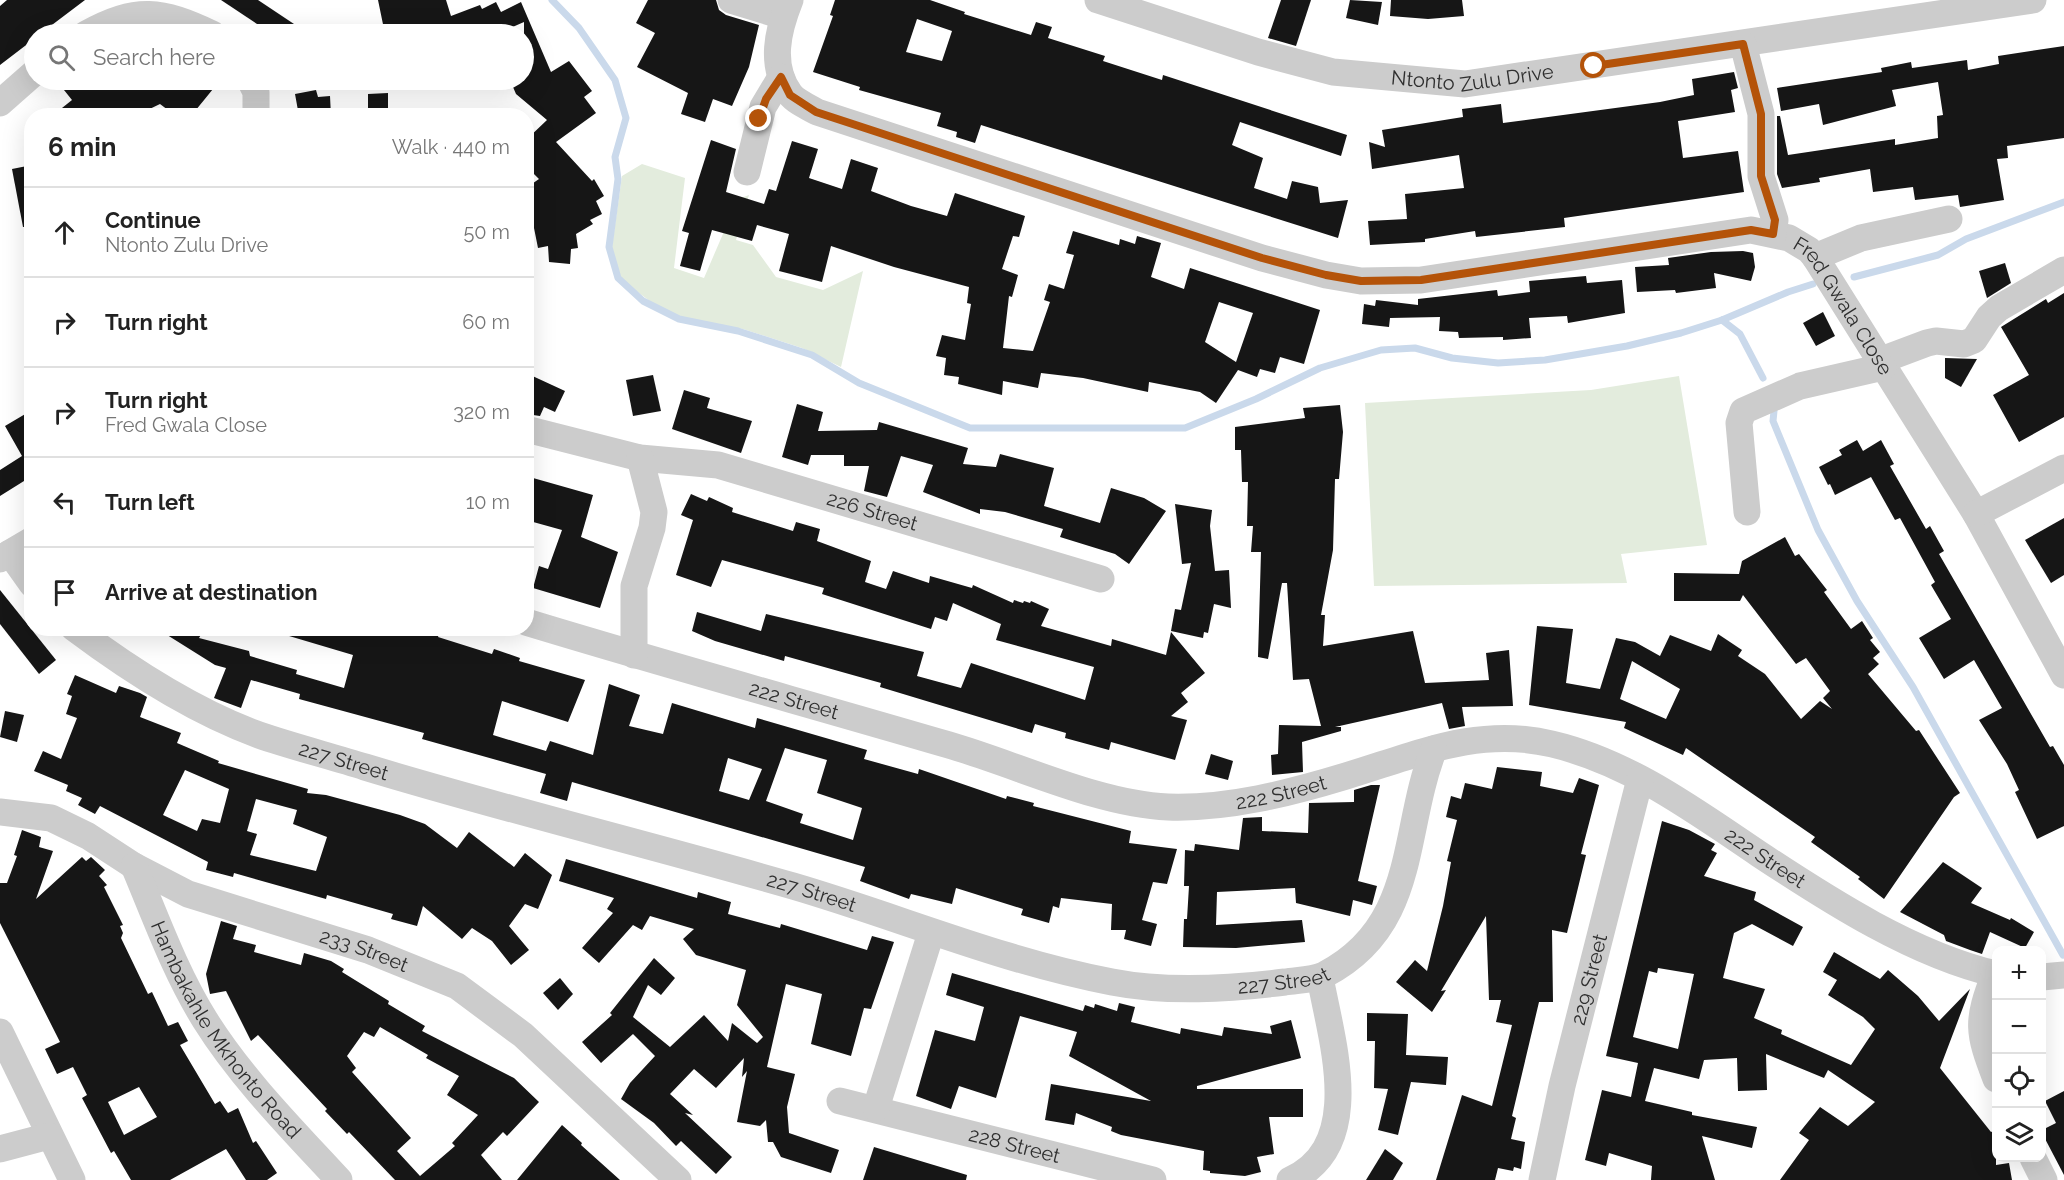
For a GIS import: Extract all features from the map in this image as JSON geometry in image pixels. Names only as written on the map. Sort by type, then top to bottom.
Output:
[{"type":"street","points":[[730,0],[787,8]]},
{"type":"street","name":"Ntonto Zulu Drive","points":[[1098,0],[1258,52],[1333,72],[1465,84],[2033,0]]},
{"type":"street","name":"Fred Gwala Close","points":[[787,8],[776,54],[781,77],[790,95],[816,112],[1262,258],[1326,275],[1361,281],[1421,280],[1751,230],[1789,238],[1809,250],[1838,292],[1976,514],[2064,675]]},
{"type":"street","points":[[104,24],[142,14],[176,17],[191,24]]},
{"type":"street","points":[[1743,44],[1761,114],[1761,176],[1775,220],[1773,234]]},
{"type":"street","points":[[747,172],[763,107],[781,77]]},
{"type":"street","points":[[0,103],[24,82]]},
{"type":"street","points":[[255,90],[256,108]]},
{"type":"street","points":[[1819,262],[1861,238],[1949,219]]},
{"type":"street","points":[[1747,512],[1739,423],[1743,411],[1800,386],[1881,364],[1936,341],[1964,344],[1974,340],[1989,317],[1999,308],[2064,270]]},
{"type":"street","name":"226 Street","points":[[534,431],[640,458],[718,465],[1101,579]]},
{"type":"street","points":[[634,655],[634,586],[652,528],[654,512],[640,458]]},
{"type":"street","points":[[1976,514],[2064,468]]},
{"type":"street","points":[[14,551],[24,569]]},
{"type":"street","name":"222 Street","points":[[534,624],[952,746],[1117,799],[1168,807],[1220,804],[1284,793],[1462,740],[1505,737],[1551,743],[1597,758],[1680,800],[1761,856],[1912,944],[1947,962],[1992,973]]},
{"type":"street","name":"227 Street","points":[[84,636],[98,647],[202,710],[258,734],[448,792],[796,887],[931,933],[1114,983],[1175,988],[1242,987],[1320,977],[1347,961],[1372,939],[1389,912],[1402,881],[1426,768],[1434,749]]},
{"type":"street","name":"229 Street","points":[[1542,1180],[1562,1086],[1640,779]]},
{"type":"street","name":"233 Street","points":[[0,812],[51,818],[88,836],[134,866],[188,894],[369,950],[457,986],[523,1035],[678,1180]]},
{"type":"street","name":"Hambakahle Mkhonto Road","points":[[134,866],[180,975],[205,1020],[241,1070],[339,1180]]},
{"type":"street","points":[[876,1108],[931,933]]},
{"type":"street","points":[[2046,977],[2064,975]]},
{"type":"street","points":[[1290,1180],[1317,1159],[1331,1137],[1338,1114],[1339,1082],[1320,977]]},
{"type":"street","points":[[1992,983],[1982,1006],[1981,1028],[1992,1066]]},
{"type":"street","points":[[0,1032],[72,1180]]},
{"type":"street","name":"228 Street","points":[[840,1101],[876,1108],[1153,1180]]},
{"type":"street","points":[[0,1149],[49,1136]]},
{"type":"street","points":[[2035,1162],[2044,1180]]},
{"type":"green space","points":[[642,164],[685,178],[674,268],[704,278],[738,199],[749,195],[736,240],[753,245],[776,277],[823,290],[863,271],[841,367],[802,348],[743,329],[690,320],[662,310],[620,279],[611,253],[622,176]]},
{"type":"green space","points":[[1679,376],[1707,545],[1621,554],[1627,583],[1374,586],[1365,403],[1591,390]]},
{"type":"building","points":[[7,0],[85,0],[53,24],[24,24],[24,47],[0,65],[0,6]]},
{"type":"building","points":[[221,0],[258,0],[294,24],[257,24]]},
{"type":"building","points":[[378,0],[446,0],[451,16],[480,5],[482,9],[496,2],[501,12],[521,2],[530,24],[524,24],[524,22],[520,24],[383,24]]},
{"type":"building","points":[[648,0],[716,0],[719,10],[726,15],[759,25],[749,67],[732,106],[713,99],[705,122],[681,114],[688,93],[637,67],[655,33],[636,23]]},
{"type":"building","points":[[835,0],[930,0],[965,12],[964,14],[1031,35],[1036,22],[1052,27],[1048,38],[1105,56],[1103,61],[1162,80],[1163,75],[1347,135],[1341,156],[1240,122],[1232,145],[1263,158],[1254,188],[1287,199],[1292,181],[1318,187],[1320,203],[1348,200],[1338,238],[981,125],[975,143],[956,137],[957,132],[937,126],[941,113],[859,90],[860,87],[813,72],[833,16],[830,15]],"holes":[[[917,19],[952,31],[942,61],[906,52]]]},
{"type":"building","points":[[1281,0],[1311,0],[1296,46],[1268,38]]},
{"type":"building","points":[[1350,0],[1382,2],[1378,25],[1346,18]]},
{"type":"building","points":[[1391,0],[1462,0],[1464,16],[1428,19],[1390,16]]},
{"type":"building","points":[[534,32],[551,72],[569,61],[592,91],[584,97],[596,113],[556,142],[592,181],[594,179],[604,196],[596,201],[602,214],[590,220],[593,224],[576,234],[578,248],[571,249],[570,264],[549,262],[548,246],[538,248],[534,228],[534,182],[539,179],[534,174],[534,132],[547,120],[514,90],[534,90]]},
{"type":"building","points":[[2064,46],[2064,138],[2007,146],[2008,158],[1997,159],[2004,200],[1960,207],[1958,195],[1915,200],[1913,187],[1873,192],[1870,169],[1819,178],[1820,182],[1782,188],[1777,174],[1777,116],[1780,116],[1788,155],[1895,139],[1895,145],[1938,138],[1937,116],[1943,115],[1938,82],[1892,90],[1896,106],[1823,125],[1819,104],[1781,111],[1777,88],[1882,72],[1881,68],[1911,62],[1912,68],[1967,60],[1968,70],[1999,64],[1998,56]]},
{"type":"building","points":[[1734,72],[1738,88],[1731,90],[1735,112],[1678,121],[1683,158],[1738,151],[1744,192],[1564,218],[1565,227],[1476,237],[1475,231],[1425,239],[1425,242],[1370,245],[1368,221],[1407,219],[1405,194],[1464,188],[1459,155],[1372,169],[1369,142],[1385,147],[1382,130],[1463,117],[1462,109],[1501,104],[1503,123],[1660,102],[1694,95],[1692,79]]},
{"type":"building","points":[[64,90],[212,90],[198,108],[165,108],[160,104],[152,108],[62,108],[72,100]]},
{"type":"building","points":[[316,90],[318,97],[330,96],[331,108],[298,108],[295,94]]},
{"type":"building","points":[[388,93],[388,108],[368,108],[368,94]]},
{"type":"building","points":[[711,140],[736,149],[726,192],[764,204],[769,189],[776,191],[792,141],[818,149],[809,178],[842,189],[851,159],[878,168],[871,191],[911,206],[947,216],[955,193],[1025,216],[1019,237],[1013,236],[1002,269],[1018,275],[1012,297],[1009,296],[1003,348],[1033,351],[1050,302],[1044,300],[1049,284],[1064,289],[1074,255],[1066,253],[1073,231],[1119,245],[1120,239],[1135,244],[1137,236],[1161,243],[1151,277],[1184,289],[1190,268],[1320,310],[1304,364],[1280,357],[1275,373],[1260,369],[1257,377],[1238,370],[1216,403],[1200,392],[1149,382],[1148,392],[1083,378],[1041,373],[1038,388],[1003,381],[1002,395],[958,384],[959,377],[944,375],[946,358],[936,356],[942,335],[965,340],[971,304],[967,303],[969,287],[894,267],[831,246],[822,282],[779,271],[789,234],[757,225],[752,241],[712,230],[700,271],[680,266],[689,233],[682,231]],"holes":[[[1219,302],[1253,313],[1236,362],[1205,342]]]},
{"type":"building","points":[[24,167],[24,227],[23,227],[12,169]]},
{"type":"building","points":[[1711,252],[1753,253],[1755,267],[1751,281],[1714,273],[1716,288],[1676,293],[1675,290],[1637,292],[1635,267],[1669,265],[1668,258]]},
{"type":"building","points":[[2005,263],[2011,283],[1987,298],[1979,271]]},
{"type":"building","points":[[1586,276],[1587,283],[1622,280],[1625,313],[1568,323],[1567,316],[1529,318],[1531,338],[1503,340],[1503,337],[1459,338],[1458,332],[1439,331],[1440,317],[1390,318],[1389,327],[1362,324],[1364,304],[1375,306],[1376,300],[1418,305],[1418,299],[1497,290],[1498,296],[1530,292],[1529,281]]},
{"type":"building","points":[[2064,293],[2064,417],[2019,442],[1993,395],[2029,375],[2001,327],[2046,299],[2048,303]]},
{"type":"building","points":[[1823,312],[1835,336],[1816,346],[1803,323]]},
{"type":"building","points":[[1945,358],[1977,359],[1961,387],[1945,378]]},
{"type":"building","points":[[653,375],[661,411],[633,416],[626,380]]},
{"type":"building","points":[[534,377],[565,391],[555,412],[544,407],[540,416],[534,415]]},
{"type":"building","points":[[684,390],[710,398],[707,408],[752,421],[741,453],[672,429]]},
{"type":"building","points":[[797,404],[823,412],[818,431],[877,430],[879,422],[968,448],[963,464],[996,467],[1000,454],[1054,468],[1044,506],[1100,523],[1111,488],[1144,498],[1166,511],[1129,564],[1115,554],[1060,537],[1063,529],[1005,512],[980,509],[980,514],[923,492],[933,465],[901,456],[887,497],[864,491],[869,466],[844,466],[844,455],[811,455],[808,465],[782,457]]},
{"type":"building","points":[[1340,405],[1343,432],[1339,479],[1335,479],[1333,550],[1321,615],[1325,615],[1323,646],[1413,631],[1425,683],[1489,680],[1486,653],[1509,650],[1513,706],[1462,707],[1465,726],[1449,729],[1442,703],[1335,727],[1341,727],[1341,731],[1302,742],[1303,772],[1272,775],[1271,755],[1278,754],[1279,725],[1321,726],[1309,679],[1293,680],[1287,583],[1282,583],[1268,659],[1258,657],[1261,552],[1251,552],[1253,526],[1247,526],[1248,482],[1242,482],[1241,450],[1235,450],[1235,427],[1305,418],[1303,408]]},
{"type":"building","points":[[24,415],[24,481],[0,496],[0,470],[22,456],[5,426]]},
{"type":"building","points":[[1857,440],[1863,451],[1881,440],[1894,464],[1890,466],[1926,529],[1930,526],[1944,551],[1939,554],[2050,747],[2053,746],[2064,765],[2064,826],[2037,839],[2015,792],[2019,790],[2007,764],[1979,720],[2002,708],[1974,660],[1944,679],[1919,638],[1951,619],[1931,585],[1935,582],[1900,518],[1895,520],[1871,477],[1835,495],[1830,484],[1828,485],[1819,467],[1842,455],[1839,450]]},
{"type":"building","points":[[534,478],[593,495],[581,537],[618,552],[600,608],[534,588],[539,566],[548,569],[562,530],[534,522]]},
{"type":"building","points":[[691,494],[707,501],[709,497],[733,508],[732,512],[793,531],[796,522],[820,529],[817,541],[871,561],[865,582],[886,589],[893,571],[929,583],[930,576],[972,588],[973,585],[1013,603],[1014,600],[1023,603],[1031,601],[1049,609],[1041,626],[1111,646],[1112,639],[1166,655],[1171,632],[1205,673],[1181,693],[1188,702],[1171,716],[1187,720],[1175,760],[1111,742],[1109,750],[1065,738],[1066,733],[1035,724],[1032,733],[880,687],[881,683],[785,656],[784,661],[715,641],[692,631],[697,612],[761,631],[766,614],[924,652],[917,676],[961,688],[971,663],[1085,700],[1094,667],[996,640],[1001,624],[953,603],[947,621],[935,617],[931,629],[822,594],[824,588],[722,560],[711,587],[676,575],[693,520],[681,515]]},
{"type":"building","points":[[1175,504],[1212,510],[1210,526],[1215,571],[1229,570],[1231,608],[1214,604],[1208,633],[1204,632],[1203,638],[1171,631],[1175,609],[1181,610],[1191,563],[1182,564]]},
{"type":"building","points":[[2064,518],[2064,575],[2051,583],[2025,540]]},
{"type":"building","points":[[1785,537],[1795,556],[1799,554],[1827,590],[1824,592],[1851,629],[1862,621],[1873,638],[1870,640],[1880,652],[1873,658],[1879,664],[1868,674],[1916,731],[1919,730],[1960,793],[1954,797],[1884,899],[1858,879],[1860,877],[1811,842],[1815,837],[1686,748],[1683,755],[1624,728],[1626,722],[1529,705],[1537,626],[1573,629],[1566,683],[1600,689],[1616,638],[1635,642],[1660,656],[1670,635],[1711,651],[1718,634],[1742,650],[1738,656],[1765,674],[1801,719],[1820,701],[1832,709],[1823,698],[1830,691],[1806,658],[1796,664],[1743,595],[1740,601],[1674,601],[1674,573],[1739,574],[1742,561]],"holes":[[[1632,661],[1680,689],[1666,719],[1620,699]]]},
{"type":"building","points":[[0,590],[24,620],[24,636],[37,636],[56,660],[39,674],[0,624]]},
{"type":"building","points":[[169,636],[200,636],[199,638],[249,651],[250,656],[297,670],[296,674],[344,688],[353,655],[289,636],[438,636],[492,654],[494,649],[520,658],[519,661],[585,680],[568,722],[502,701],[493,735],[546,751],[550,741],[593,755],[609,684],[640,695],[629,726],[663,734],[672,703],[755,728],[757,718],[867,750],[864,759],[918,774],[919,769],[1006,799],[1007,796],[1034,803],[1033,806],[1131,831],[1129,843],[1177,849],[1167,884],[1153,882],[1142,920],[1157,924],[1151,946],[1124,939],[1126,930],[1111,930],[1112,904],[1061,898],[1059,908],[1053,906],[1049,923],[1021,915],[1023,909],[956,888],[952,904],[911,894],[909,899],[860,881],[865,867],[572,782],[567,801],[540,793],[546,774],[422,739],[424,733],[299,699],[300,694],[251,680],[241,708],[214,698],[226,668],[215,665]],"holes":[[[785,748],[827,760],[817,793],[862,808],[853,840],[800,823],[803,814],[766,801]],[[728,758],[762,769],[749,800],[719,791]]]},
{"type":"building","points":[[75,675],[116,693],[119,686],[140,693],[147,697],[140,717],[181,733],[177,743],[219,761],[218,763],[308,789],[307,793],[326,795],[400,815],[425,824],[457,848],[469,832],[514,867],[525,853],[552,875],[538,909],[525,904],[509,926],[529,950],[511,965],[492,941],[472,928],[462,939],[423,906],[417,926],[391,919],[393,914],[327,895],[326,899],[234,873],[233,877],[206,870],[208,862],[100,806],[95,814],[78,805],[82,798],[66,791],[68,785],[34,771],[43,751],[61,759],[77,718],[66,714],[72,696],[67,694]],"holes":[[[185,770],[229,789],[220,823],[202,819],[197,831],[163,815]],[[256,799],[297,810],[293,824],[327,837],[316,871],[250,855],[257,834],[247,831]]]},
{"type":"building","points":[[5,711],[24,715],[17,742],[0,737]]},
{"type":"building","points":[[1211,754],[1233,761],[1228,780],[1205,774]]},
{"type":"building","points":[[1497,767],[1542,772],[1540,786],[1573,793],[1579,778],[1599,785],[1581,854],[1586,855],[1567,933],[1552,930],[1553,1002],[1539,1002],[1512,1116],[1516,1118],[1511,1139],[1525,1142],[1521,1169],[1514,1167],[1513,1171],[1498,1168],[1495,1180],[1436,1180],[1462,1095],[1492,1106],[1512,1025],[1496,1022],[1501,1000],[1489,1000],[1486,916],[1441,991],[1446,990],[1432,1012],[1396,982],[1415,960],[1427,971],[1443,906],[1451,862],[1447,861],[1457,820],[1446,817],[1451,796],[1461,799],[1465,783],[1492,789]]},
{"type":"building","points":[[1380,785],[1358,881],[1377,886],[1372,905],[1353,900],[1350,916],[1296,903],[1295,888],[1217,892],[1216,925],[1302,920],[1305,942],[1236,948],[1183,947],[1189,886],[1184,886],[1185,850],[1194,851],[1195,844],[1239,850],[1243,818],[1262,817],[1262,831],[1308,833],[1309,803],[1354,802],[1354,790]]},
{"type":"building","points":[[1662,821],[1689,830],[1715,844],[1711,850],[1717,853],[1704,876],[1756,892],[1754,900],[1803,927],[1793,946],[1752,924],[1734,933],[1723,978],[1765,989],[1754,1018],[1782,1030],[1781,1034],[1851,1065],[1875,1029],[1863,1017],[1828,995],[1837,980],[1823,972],[1834,952],[1880,979],[1888,970],[1918,996],[1939,1021],[1970,989],[1940,1068],[1992,1132],[1992,1162],[1996,1162],[1996,1165],[2009,1163],[2012,1180],[1780,1180],[1809,1140],[1799,1133],[1820,1107],[1848,1126],[1875,1102],[1828,1070],[1824,1078],[1766,1054],[1767,1090],[1738,1091],[1737,1058],[1704,1060],[1699,1079],[1654,1068],[1645,1101],[1692,1112],[1692,1115],[1757,1127],[1752,1148],[1702,1136],[1715,1180],[1651,1180],[1652,1166],[1609,1153],[1606,1166],[1585,1160],[1602,1090],[1631,1097],[1638,1063],[1606,1056]],"holes":[[[1658,968],[1694,974],[1678,1049],[1633,1037],[1649,971],[1657,973]]]},
{"type":"building","points":[[22,830],[41,837],[39,847],[53,851],[36,899],[82,857],[86,861],[91,857],[105,870],[99,876],[107,885],[104,887],[123,925],[120,926],[123,933],[121,938],[148,994],[152,992],[168,1026],[178,1022],[188,1041],[180,1045],[215,1104],[220,1101],[228,1113],[238,1108],[253,1143],[256,1141],[277,1173],[267,1180],[246,1180],[226,1149],[170,1180],[131,1180],[114,1151],[111,1153],[82,1098],[87,1095],[73,1067],[57,1074],[45,1049],[60,1042],[0,923],[0,883],[7,883],[17,856],[14,855]],"holes":[[[139,1087],[157,1117],[124,1135],[108,1102]]]},
{"type":"building","points":[[566,859],[697,898],[698,892],[731,902],[728,914],[780,928],[781,924],[867,950],[872,936],[894,942],[871,1009],[864,1008],[851,1056],[811,1044],[822,994],[786,984],[767,1067],[795,1074],[787,1107],[789,1133],[839,1150],[831,1173],[781,1157],[773,1142],[768,1142],[766,1120],[760,1126],[737,1122],[747,1071],[742,1077],[744,1058],[716,1088],[694,1069],[670,1094],[693,1115],[685,1113],[732,1157],[716,1174],[681,1141],[676,1146],[654,1123],[621,1099],[630,1083],[655,1056],[633,1034],[601,1063],[582,1042],[612,1015],[610,1013],[654,958],[675,978],[661,995],[648,985],[633,1017],[670,1047],[704,1015],[728,1041],[732,1023],[757,1043],[763,1037],[737,1005],[746,970],[696,955],[683,939],[694,929],[650,916],[642,930],[633,925],[599,963],[582,948],[613,913],[607,909],[614,898],[559,881]]},
{"type":"building","points":[[1943,862],[1982,888],[1971,903],[2010,920],[2011,918],[2034,932],[2026,946],[2021,946],[1990,932],[1982,954],[1946,941],[1944,935],[1900,912]]},
{"type":"building","points":[[221,921],[237,926],[233,939],[256,945],[254,952],[301,965],[304,953],[331,961],[344,969],[342,972],[389,1001],[388,1004],[425,1026],[422,1031],[514,1078],[539,1102],[507,1136],[503,1132],[481,1155],[502,1180],[395,1180],[349,1132],[347,1134],[325,1111],[327,1109],[258,1035],[251,1041],[226,991],[210,994],[206,974]],"holes":[[[380,1027],[428,1055],[426,1058],[459,1076],[447,1095],[478,1115],[452,1143],[455,1146],[420,1176],[397,1151],[411,1138],[352,1072],[356,1068],[347,1056],[364,1032],[374,1037]]]},
{"type":"building","points":[[952,973],[1083,1011],[1085,1005],[1094,1008],[1095,1004],[1117,1011],[1119,1003],[1135,1007],[1131,1022],[1180,1034],[1181,1028],[1222,1036],[1224,1027],[1272,1034],[1270,1026],[1291,1020],[1301,1058],[1197,1086],[1197,1089],[1303,1089],[1303,1117],[1269,1117],[1274,1154],[1257,1157],[1261,1172],[1245,1176],[1210,1173],[1210,1171],[1203,1170],[1204,1151],[1121,1135],[1111,1131],[1112,1127],[1076,1113],[1074,1125],[1045,1120],[1051,1084],[1151,1101],[1069,1056],[1077,1032],[1020,1016],[996,1098],[959,1086],[951,1109],[916,1096],[935,1030],[975,1041],[984,1007],[946,995]]},
{"type":"building","points":[[560,978],[573,994],[558,1010],[543,993]]},
{"type":"building","points":[[1367,1013],[1408,1014],[1406,1055],[1448,1057],[1446,1085],[1411,1082],[1398,1135],[1378,1130],[1388,1089],[1374,1088],[1375,1041],[1367,1041]]},
{"type":"building","points":[[2064,1091],[2064,1175],[2046,1141],[2046,1128],[2056,1123],[2046,1100]]},
{"type":"building","points":[[562,1125],[582,1143],[581,1145],[620,1180],[517,1180]]},
{"type":"building","points":[[874,1147],[967,1175],[966,1180],[863,1180]]},
{"type":"building","points":[[1385,1149],[1403,1163],[1393,1180],[1366,1180]]},
{"type":"waterway","points":[[552,0],[579,28],[615,80],[626,118],[615,157],[618,179],[609,247],[618,278],[643,301],[679,319],[738,331],[812,355],[859,383],[970,428],[1185,428],[1256,399],[1320,368],[1381,350],[1415,348],[1452,358],[1498,363],[1545,360],[1627,346],[1681,333],[1722,320],[1813,284]]},
{"type":"waterway","points":[[1854,277],[1938,255],[1966,239],[2064,202]]},
{"type":"waterway","points":[[1722,320],[1740,334],[1763,378]]},
{"type":"waterway","points":[[1774,411],[1773,421],[1818,530],[1857,601],[1913,687],[2063,955]]},
{"type":"route","points":[[759,119],[766,99],[781,77],[790,95],[816,112],[1262,258],[1326,275],[1361,281],[1421,280],[1751,230],[1773,234],[1775,220],[1761,176],[1761,114],[1743,44],[1594,66]]}]
